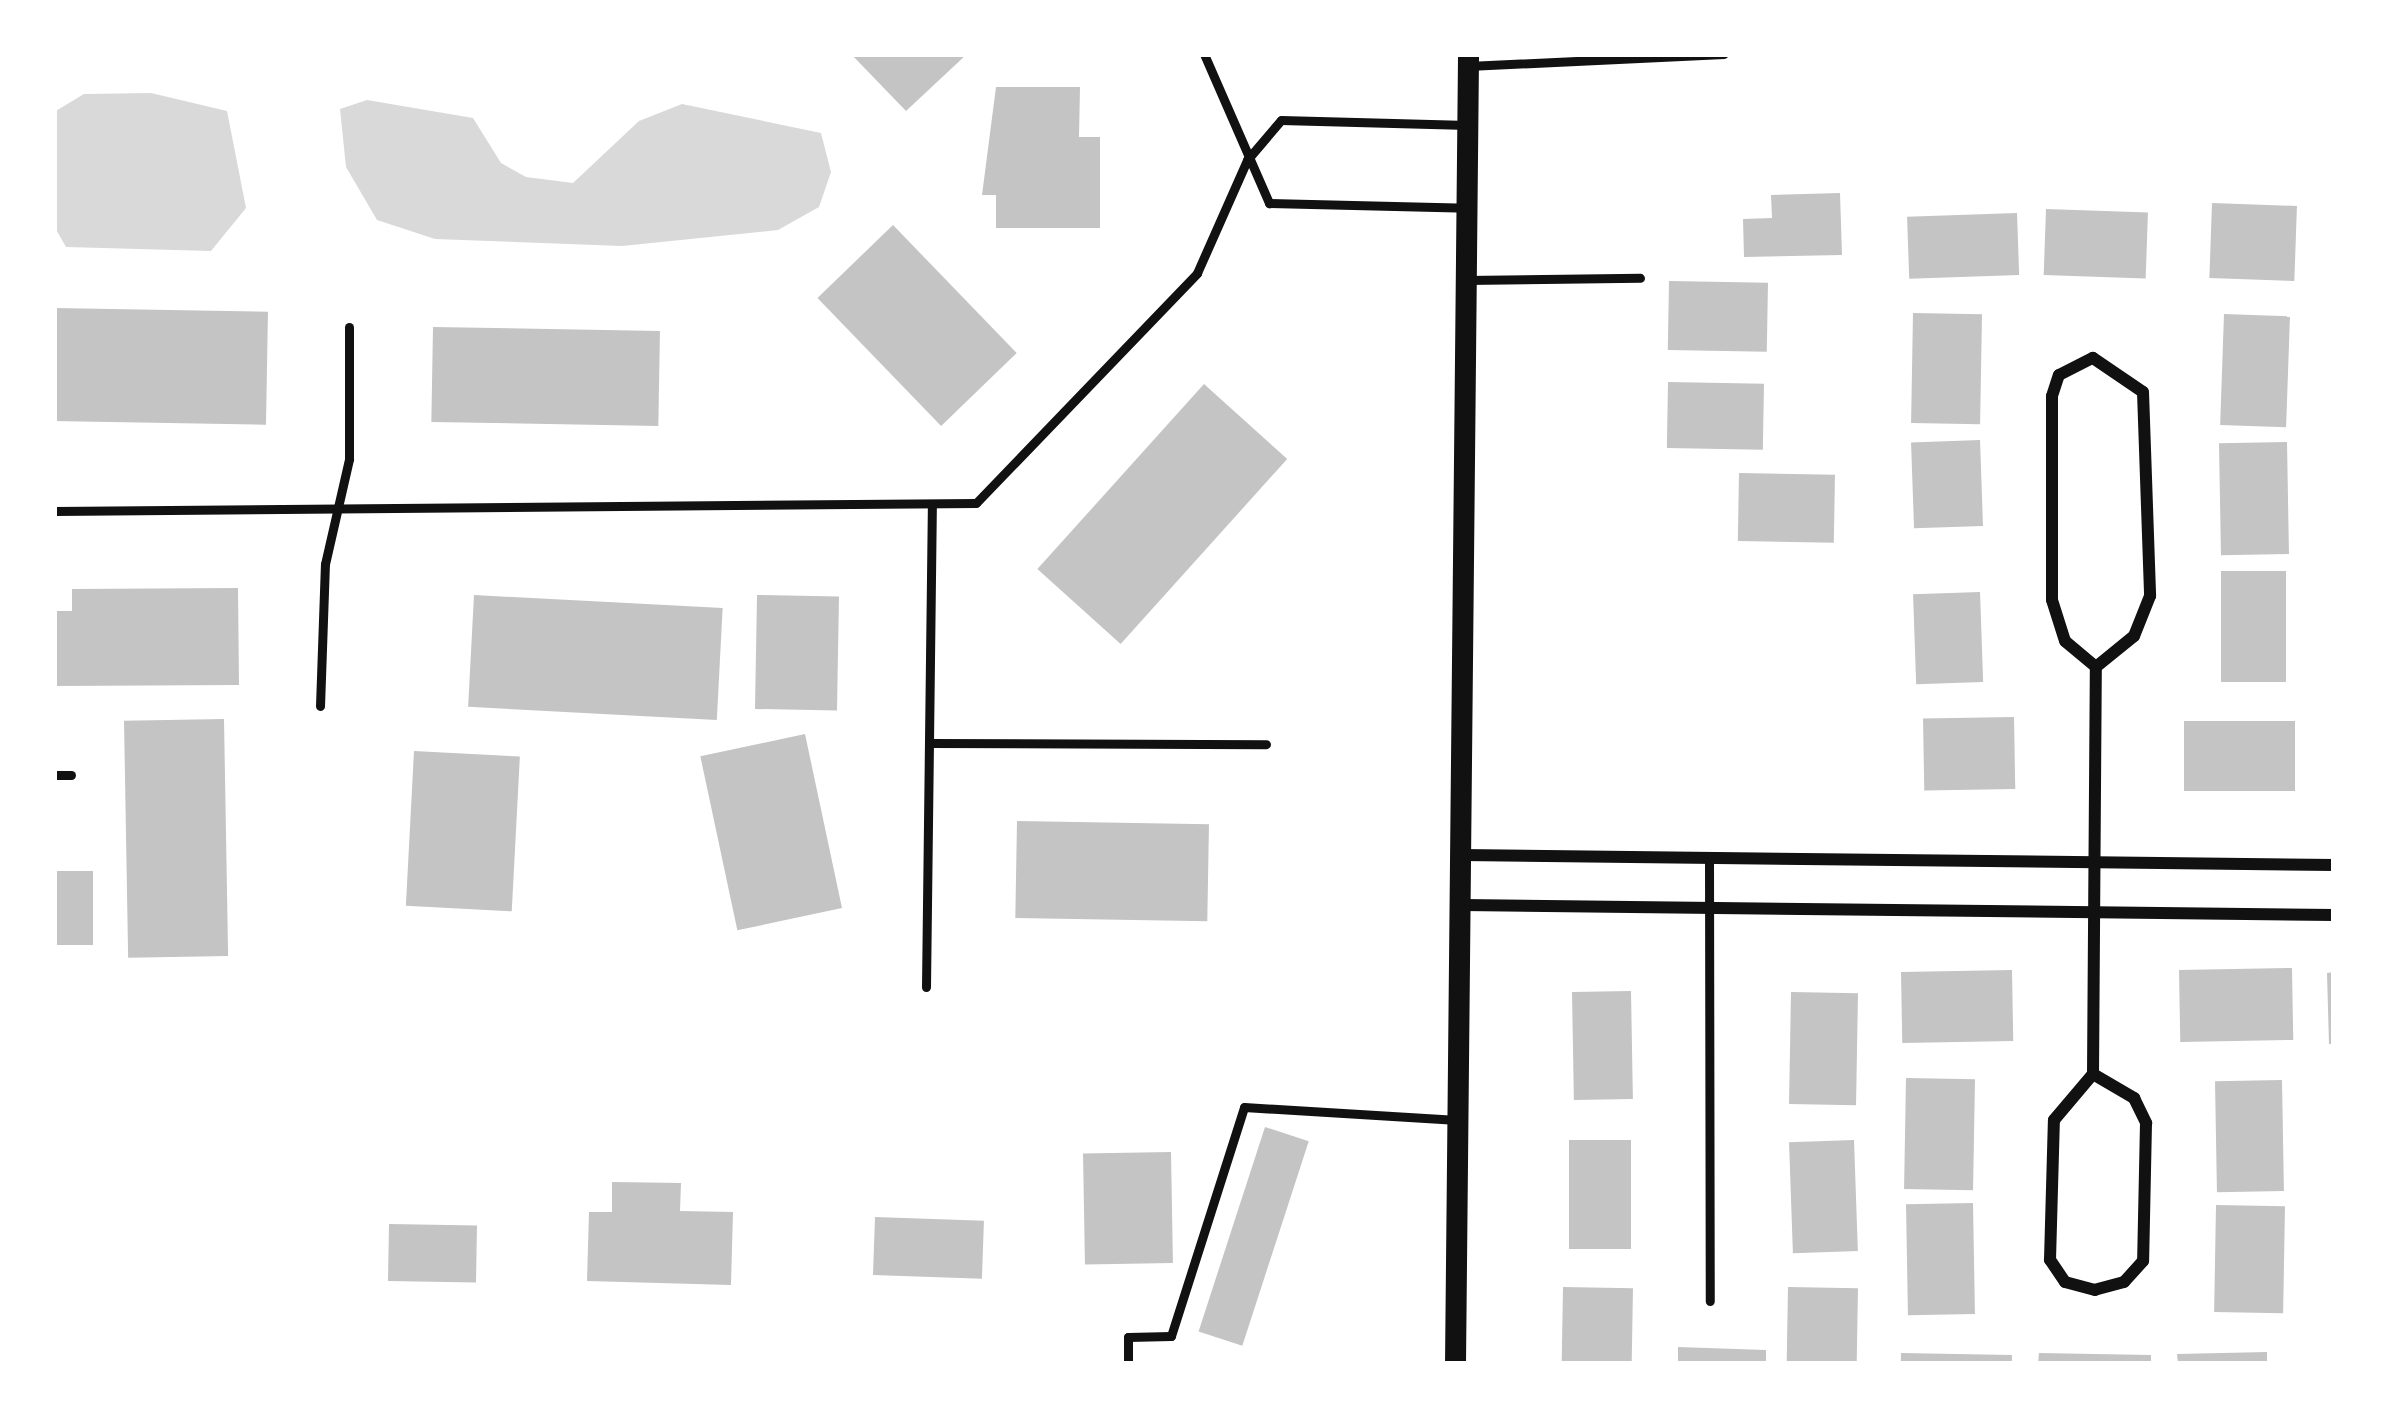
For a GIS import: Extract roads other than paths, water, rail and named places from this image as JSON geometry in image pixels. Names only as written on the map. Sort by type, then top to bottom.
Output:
[{"type":"street","points":[[1455,1364],[1468,60]]},
{"type":"street","points":[[2093,1074],[2134,1098],[2146,1123],[2144,1261],[2124,1282],[2095,1290],[2065,1282],[2050,1260],[2054,1120],[2093,1074],[2096,667],[2134,636],[2150,596],[2143,392],[2093,358],[2060,374],[2053,397],[2052,600],[2065,640],[2096,667]]},
{"type":"street","points":[[1462,855],[2334,865]]},
{"type":"street","points":[[1463,905],[2334,915]]},
{"type":"lane","points":[[1204,54],[1269,202],[1467,208]]},
{"type":"lane","points":[[1468,60],[1724,54]]},
{"type":"lane","points":[[54,511],[976,503],[1197,273],[1247,160],[1280,121],[1468,125]]},
{"type":"lane","points":[[1466,280],[1640,278]]},
{"type":"lane","points":[[320,706],[349,327]]},
{"type":"lane","points":[[926,987],[932,504]]},
{"type":"lane","points":[[929,742],[1266,744]]},
{"type":"lane","points":[[54,775],[70,775]]},
{"type":"lane","points":[[1709,859],[1710,1301]]},
{"type":"lane","points":[[1128,1364],[1128,1337],[1171,1336],[1244,1107],[1457,1120]]}]
